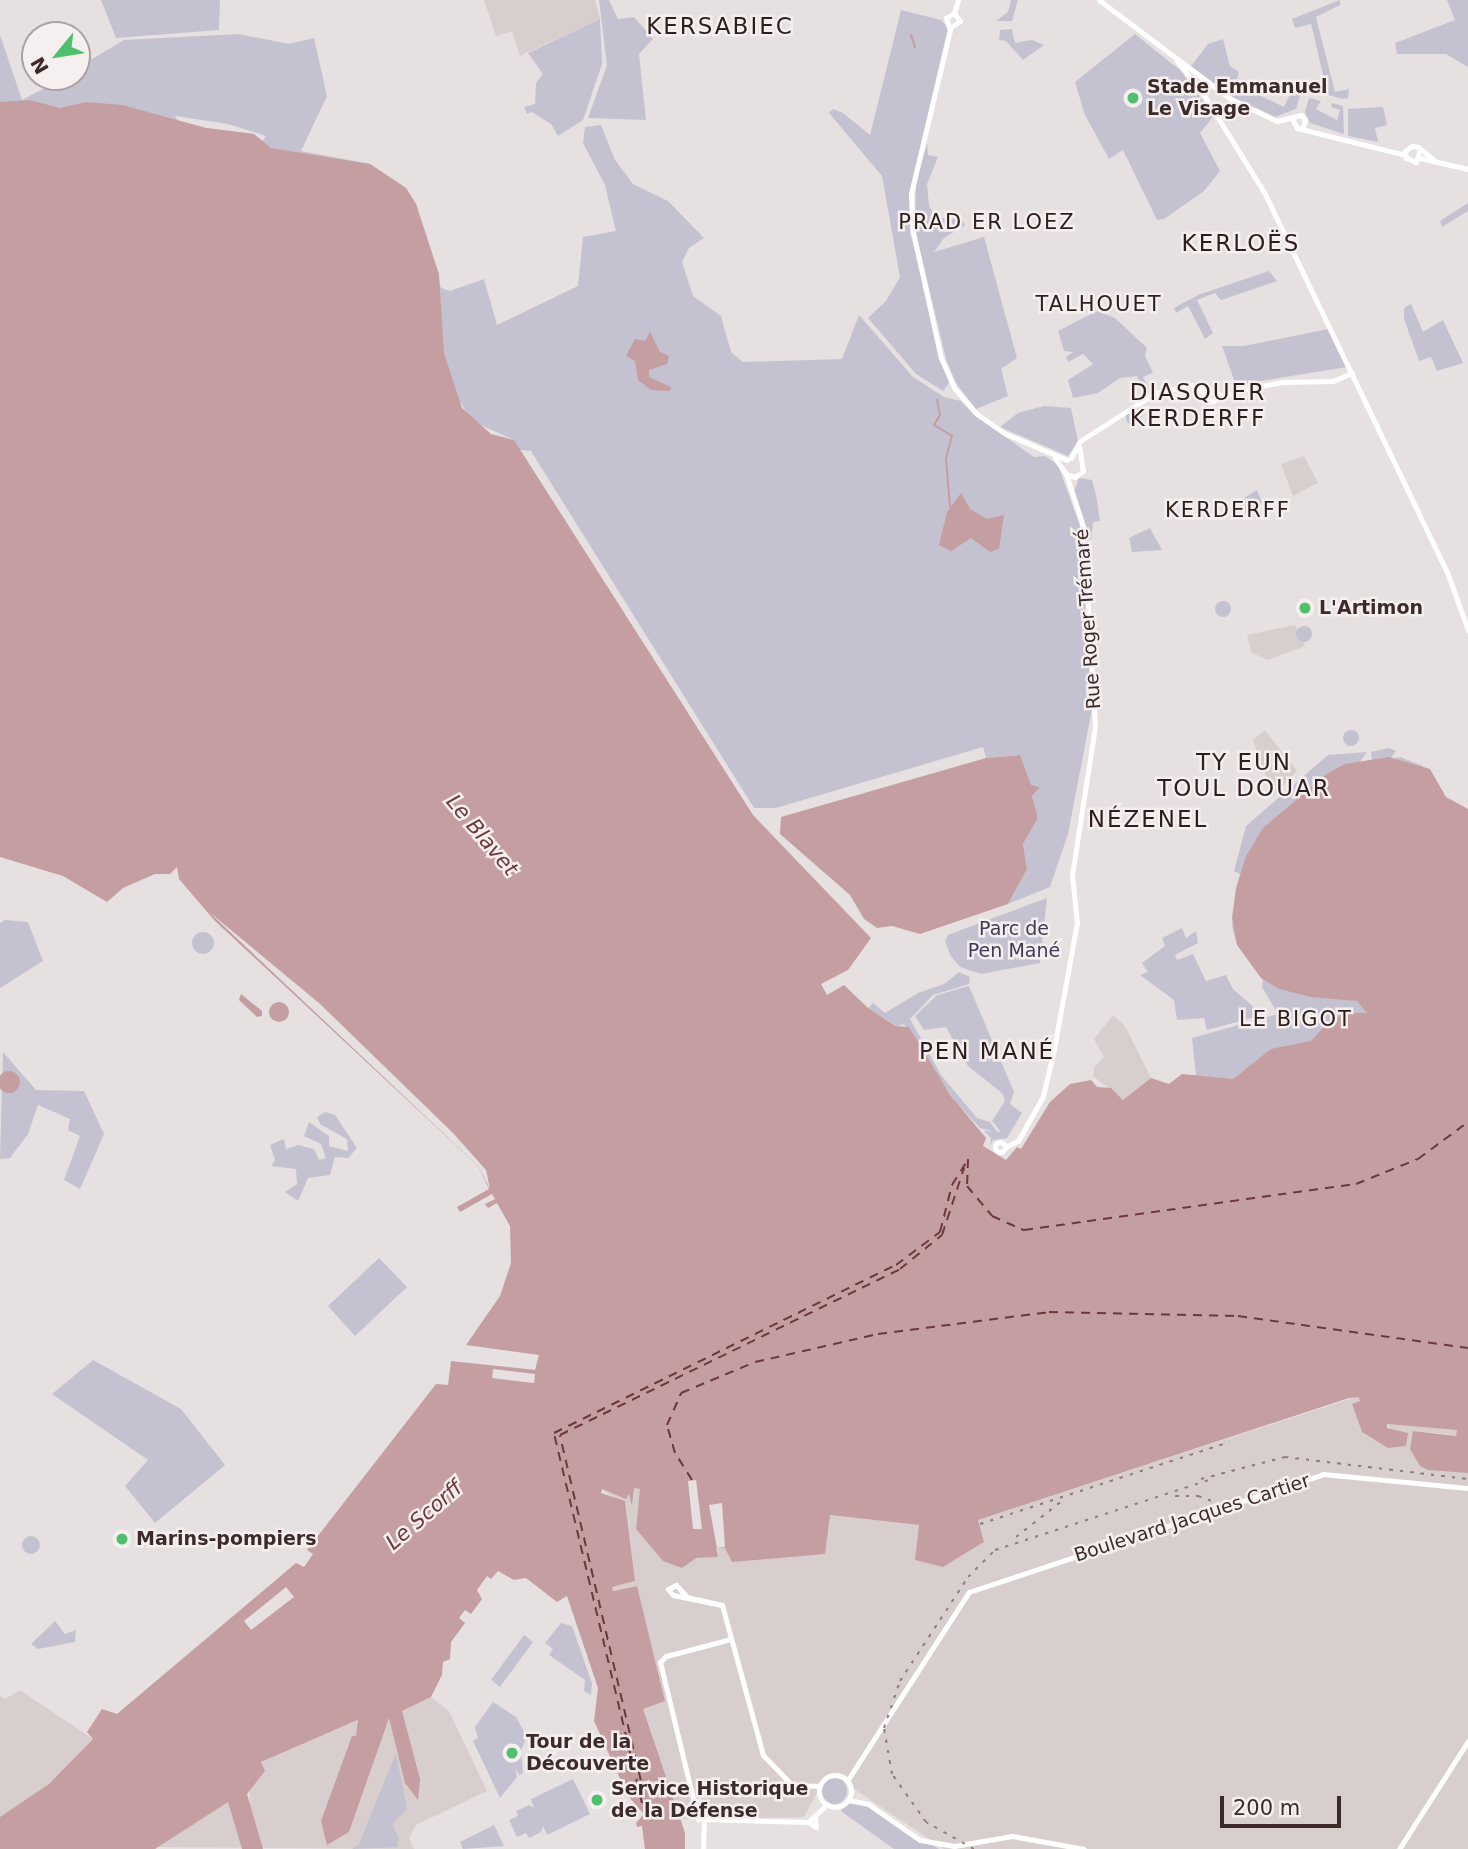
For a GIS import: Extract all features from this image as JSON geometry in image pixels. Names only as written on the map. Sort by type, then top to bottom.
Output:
[{"type":"street","points":[[958,0],[954,13],[946,18],[951,27],[911,194],[913,232],[941,358],[955,389],[976,414],[1055,458],[1075,477]]},
{"type":"street","points":[[1100,0],[1208,84],[1263,117],[1290,121],[1310,129],[1396,150],[1406,152],[1420,149],[1433,159]]},
{"type":"street","points":[[951,27],[960,21],[954,13]]},
{"type":"street","points":[[1177,61],[1205,97],[1264,192],[1308,292],[1352,373],[1376,429],[1447,572],[1468,629]]},
{"type":"street","points":[[1199,90],[1208,84]]},
{"type":"street","points":[[1205,97],[1208,84]]},
{"type":"street","points":[[1290,121],[1301,115],[1304,125]]},
{"type":"street","points":[[1420,149],[1420,158]]},
{"type":"street","points":[[1406,152],[1412,162],[1420,158],[1433,159],[1468,169]]},
{"type":"street","points":[[1065,470],[1080,441],[1147,397],[1180,387],[1198,387],[1210,396],[1221,395],[1282,382],[1333,381],[1352,373]]},
{"type":"street","points":[[1072,490],[1075,477],[1083,471],[1079,446]]},
{"type":"street","points":[[1055,458],[1080,459]]},
{"type":"street","name":"Rue Roger Trémaré","points":[[1004,1147],[1021,1136],[1047,1081],[1078,917],[1072,875],[1094,735],[1096,688],[1084,535],[1065,470]]},
{"type":"street","name":"Boulevard Jacques Cartier","points":[[847,1782],[965,1596],[1324,1474],[1468,1488]]},
{"type":"street","points":[[676,1585],[687,1597],[722,1605],[673,1595],[668,1589],[676,1585]]},
{"type":"street","points":[[722,1605],[763,1755],[792,1784],[820,1786],[830,1776],[847,1782],[848,1800]]},
{"type":"street","points":[[731,1639],[666,1656],[660,1662],[696,1814],[704,1821],[808,1822],[827,1804]]},
{"type":"street","points":[[1399,1849],[1468,1741]]},
{"type":"street","points":[[820,1786],[827,1804]]},
{"type":"street","points":[[827,1804],[840,1806],[848,1800],[868,1804],[920,1840],[954,1846],[1012,1836],[1084,1849]]},
{"type":"street","points":[[703,1849],[704,1821]]},
{"type":"shaded area","points":[[484,0],[595,0],[600,19],[520,56],[512,31],[496,36]]},
{"type":"shaded area","points":[[1304,456],[1318,483],[1293,496],[1281,464]]},
{"type":"shaded area","points":[[1295,625],[1305,645],[1267,660],[1251,652],[1247,635]]},
{"type":"shaded area","points":[[1265,730],[1297,771],[1273,796],[1253,740]]},
{"type":"shaded area","points":[[1113,1015],[1125,1026],[1151,1078],[1124,1100],[1093,1076],[1094,1067],[1104,1057],[1094,1039]]},
{"type":"shaded area","points":[[1359,1396],[1361,1401],[1352,1404],[1362,1432],[1390,1429],[1387,1424],[1457,1430],[1462,1473],[1468,1473],[1468,1849],[944,1849],[833,1775],[822,1783],[804,1817],[679,1819],[642,1708],[665,1700],[637,1586],[612,1591],[612,1587],[635,1581],[626,1505],[601,1489],[629,1494],[632,1506],[634,1488],[641,1489],[696,1558],[718,1557],[716,1548],[829,1515],[919,1525],[943,1567],[984,1542],[977,1520]],"holes":[[[1413,1431],[1450,1435],[1412,1449]]]},
{"type":"shaded area","points":[[20,1690],[93,1739],[49,1784],[0,1817],[0,1696],[5,1699]]},
{"type":"shaded area","points":[[431,1697],[449,1711],[487,1791],[416,1825],[409,1838],[414,1849],[153,1847],[224,1802],[230,1803],[231,1808],[250,1803],[249,1789],[265,1771],[261,1762],[357,1721],[381,1732],[388,1718]]},
{"type":"green space","points":[[101,0],[220,0],[219,30],[116,38]]},
{"type":"green space","points":[[599,0],[609,0],[618,19],[634,17],[653,39],[639,54],[646,120],[588,118],[607,65]]},
{"type":"green space","points":[[1011,0],[1018,0],[1012,21],[996,21],[1008,12]]},
{"type":"green space","points":[[1340,0],[1340,5],[1316,17],[1335,92],[1349,89],[1348,98],[1343,99],[1328,95],[1311,24],[1295,28],[1292,19]]},
{"type":"green space","points":[[1447,0],[1468,0],[1468,67],[1446,54],[1397,54],[1395,43],[1455,20]]},
{"type":"green space","points":[[901,10],[941,20],[948,28],[909,196],[910,232],[949,383],[943,391],[916,374],[868,318],[886,301],[900,277],[882,176],[829,113],[833,109],[843,113],[870,135]]},
{"type":"green space","points":[[600,19],[602,64],[583,120],[558,136],[551,124],[532,112],[527,114],[524,107],[535,104],[536,83],[543,74],[528,53]]},
{"type":"green space","points":[[1012,29],[1015,43],[1032,40],[1044,45],[1023,60],[1006,41],[999,40],[1000,30]]},
{"type":"green space","points":[[239,34],[289,44],[314,38],[327,96],[301,151],[370,164],[406,188],[416,204],[441,288],[450,291],[484,279],[497,325],[578,286],[583,237],[616,231],[605,185],[583,143],[585,127],[601,125],[615,160],[633,184],[668,201],[704,238],[689,248],[682,262],[693,296],[721,316],[731,352],[743,362],[842,359],[859,315],[913,377],[944,397],[961,401],[974,415],[1034,457],[1045,456],[1058,465],[1080,526],[1093,704],[1068,834],[1050,887],[1008,904],[1027,869],[1023,844],[1038,818],[1020,755],[986,758],[983,747],[776,808],[754,808],[531,451],[520,450],[514,440],[472,421],[454,392],[444,354],[0,195],[0,35],[22,100],[39,91],[91,91],[91,60],[124,40]],"holes":[[[175,116],[228,124],[266,136],[262,142],[254,134],[206,128],[178,121]]]},
{"type":"green space","points":[[1135,34],[1181,71],[1214,116],[1200,133],[1220,171],[1204,191],[1164,219],[1157,220],[1123,150],[1109,159],[1085,115],[1075,82]]},
{"type":"green space","points":[[1223,39],[1230,66],[1239,72],[1236,84],[1284,107],[1291,92],[1300,95],[1296,109],[1275,117],[1234,98],[1191,66],[1208,44]]},
{"type":"green space","points":[[1309,98],[1321,101],[1316,109],[1337,120],[1340,110],[1331,107],[1332,103],[1343,106],[1344,134],[1310,123],[1305,112]]},
{"type":"green space","points":[[1383,107],[1387,125],[1375,128],[1378,142],[1348,136],[1348,109]]},
{"type":"green space","points":[[927,144],[928,155],[938,157],[927,184],[929,206],[937,218],[962,219],[965,225],[944,238],[934,252],[984,237],[1017,358],[1001,369],[1008,396],[976,409],[956,383],[946,359],[915,230],[916,181]]},
{"type":"green space","points":[[1468,203],[1468,211],[1442,227],[1440,221]]},
{"type":"green space","points":[[1269,271],[1277,281],[1221,300],[1215,293],[1197,300],[1213,333],[1205,339],[1188,306],[1176,313],[1174,308],[1198,295]]},
{"type":"green space","points":[[1411,304],[1423,332],[1443,320],[1463,363],[1437,371],[1431,357],[1419,361],[1404,319],[1404,308]]},
{"type":"green space","points":[[1097,311],[1115,318],[1147,348],[1145,356],[1153,373],[1143,377],[1151,392],[1145,395],[1137,376],[1120,378],[1098,393],[1073,398],[1068,380],[1093,364],[1083,354],[1068,362],[1066,357],[1073,352],[1064,351],[1058,331]]},
{"type":"green space","points":[[1328,329],[1347,367],[1236,385],[1222,346],[1244,346]]},
{"type":"green space","points":[[1139,405],[1142,419],[1128,424],[1125,414]]},
{"type":"green space","points":[[1044,406],[1071,408],[1078,441],[1068,456],[1000,427],[1018,413]]},
{"type":"green space","points":[[1079,478],[1092,480],[1096,495],[1100,521],[1093,522],[1091,540],[1087,539],[1074,492]]},
{"type":"green space","points":[[1257,490],[1262,503],[1246,514],[1238,508],[1234,510],[1231,506]]},
{"type":"green space","points":[[1150,528],[1162,550],[1132,552],[1129,538]]},
{"type":"green space","points":[[1223,601],[1229,603],[1229,615],[1223,617],[1217,615],[1215,609],[1217,603]]},
{"type":"green space","points":[[1304,626],[1310,628],[1310,640],[1304,642],[1298,640],[1296,634],[1298,628]]},
{"type":"green space","points":[[1351,730],[1359,738],[1351,746],[1343,738]]},
{"type":"green space","points":[[1389,748],[1396,751],[1390,759],[1400,757],[1423,766],[1387,1040],[1243,1071],[1233,1079],[1196,1076],[1192,1038],[1278,1014],[1262,987],[1263,979],[1237,945],[1232,927],[1240,874],[1234,871],[1246,826],[1328,755],[1367,752],[1359,763],[1372,761],[1371,752]]},
{"type":"green space","name":"Parc de Pen Mané","points":[[1047,898],[1040,963],[981,974],[960,967],[950,955],[945,941],[948,935]]},
{"type":"green space","points":[[5,920],[28,922],[43,961],[0,988],[0,923]]},
{"type":"green space","points":[[1182,928],[1186,938],[1196,931],[1198,943],[1175,955],[1177,960],[1193,954],[1206,981],[1226,975],[1233,989],[1263,1015],[1207,1030],[1204,1018],[1177,1020],[1174,1000],[1140,975],[1148,972],[1142,963],[1165,946],[1162,938]]},
{"type":"green space","points":[[203,932],[211,935],[214,943],[211,951],[203,954],[195,951],[192,943],[195,935]]},
{"type":"green space","points":[[959,972],[970,977],[969,984],[933,995],[910,1019],[941,1075],[977,1118],[990,1122],[998,1133],[980,1128],[955,1101],[904,1024],[897,1026],[868,1008],[873,1003],[885,1013],[918,993],[944,984]]},
{"type":"green space","points":[[969,986],[1014,1092],[1010,1104],[1022,1113],[1007,1138],[993,1140],[990,1145],[991,1138],[984,1131],[1001,1132],[992,1121],[1005,1101],[1002,1093],[968,1066],[946,1027],[924,1030],[915,1016],[937,995]]},
{"type":"green space","points":[[3,1052],[36,1090],[84,1091],[104,1134],[80,1189],[64,1180],[80,1136],[68,1130],[70,1119],[38,1105],[28,1134],[10,1158],[0,1159]]},
{"type":"green space","points":[[325,1112],[335,1115],[357,1148],[348,1158],[335,1157],[330,1175],[308,1178],[298,1201],[285,1192],[297,1184],[296,1169],[271,1166],[275,1160],[270,1145],[284,1139],[286,1149],[298,1145],[314,1149],[319,1160],[326,1158],[321,1144],[304,1136],[309,1122],[329,1136],[329,1146],[348,1151],[347,1139],[320,1124],[317,1117]]},
{"type":"green space","points":[[379,1258],[407,1287],[355,1336],[328,1306]]},
{"type":"green space","points":[[93,1360],[181,1409],[225,1465],[155,1523],[125,1486],[148,1460],[52,1394]]},
{"type":"green space","points":[[31,1536],[37,1539],[40,1545],[37,1551],[31,1554],[25,1551],[22,1545],[25,1539]]},
{"type":"green space","points":[[55,1621],[65,1634],[76,1630],[75,1642],[38,1649],[31,1644]]},
{"type":"green space","points":[[561,1623],[572,1626],[592,1683],[591,1695],[584,1691],[585,1680],[549,1655],[553,1649],[545,1643]]},
{"type":"green space","points":[[524,1635],[533,1642],[500,1687],[491,1680]]},
{"type":"green space","points":[[493,1702],[516,1717],[527,1737],[521,1750],[523,1773],[519,1775],[515,1768],[517,1777],[500,1798],[473,1741],[478,1738],[475,1727]]},
{"type":"green space","points":[[396,1753],[407,1809],[392,1824],[399,1838],[397,1847],[352,1849],[359,1844]]},
{"type":"green space","points":[[834,1778],[843,1782],[847,1791],[843,1800],[834,1804],[825,1800],[821,1791],[825,1782]]},
{"type":"green space","points":[[573,1779],[590,1814],[547,1835],[543,1826],[541,1832],[529,1838],[526,1833],[517,1837],[509,1820],[518,1816],[516,1811],[529,1805],[534,1808],[531,1799]]},
{"type":"green space","points":[[848,1800],[868,1804],[939,1849],[894,1849],[842,1812],[840,1806]]},
{"type":"green space","points":[[494,1825],[504,1846],[463,1849],[460,1842]]},
{"type":"water","points":[[30,100],[60,108],[86,102],[122,105],[206,128],[254,134],[271,148],[370,164],[406,188],[416,204],[439,274],[444,353],[462,408],[491,434],[514,440],[753,815],[871,938],[848,970],[821,984],[827,995],[844,985],[868,1008],[896,1026],[909,1027],[951,1096],[986,1138],[983,1146],[1006,1160],[1017,1147],[1021,1149],[1050,1102],[1070,1084],[1091,1080],[1097,1087],[1111,1088],[1123,1100],[1151,1078],[1169,1084],[1182,1074],[1233,1079],[1271,1049],[1311,1041],[1329,1021],[1346,1013],[1367,1013],[1357,1001],[1311,997],[1279,989],[1261,978],[1237,945],[1232,918],[1236,888],[1246,856],[1263,828],[1328,773],[1345,764],[1389,757],[1430,769],[1446,797],[1468,809],[1468,1473],[1428,1470],[1420,1466],[1410,1449],[1413,1431],[1456,1436],[1457,1430],[1387,1424],[1387,1428],[1408,1433],[1406,1446],[1388,1448],[1362,1432],[1352,1404],[1360,1401],[1359,1397],[1349,1398],[978,1520],[984,1542],[943,1567],[915,1560],[919,1525],[830,1515],[825,1554],[732,1562],[725,1548],[716,1548],[718,1557],[696,1558],[682,1568],[663,1561],[636,1529],[640,1489],[634,1488],[632,1506],[629,1494],[626,1499],[602,1489],[601,1493],[625,1501],[635,1581],[612,1587],[613,1591],[637,1586],[665,1701],[643,1709],[685,1833],[685,1849],[645,1849],[642,1826],[637,1827],[636,1823],[644,1814],[628,1796],[594,1721],[598,1688],[567,1596],[557,1602],[526,1578],[514,1580],[498,1571],[491,1579],[487,1576],[477,1590],[482,1599],[471,1614],[465,1610],[459,1618],[465,1623],[451,1642],[450,1659],[443,1662],[442,1675],[431,1697],[402,1711],[420,1779],[418,1800],[405,1783],[389,1718],[349,1832],[327,1845],[321,1821],[352,1736],[356,1736],[358,1720],[261,1762],[265,1771],[247,1794],[263,1849],[242,1849],[228,1802],[155,1849],[0,1849],[0,1817],[49,1784],[93,1739],[87,1732],[102,1709],[117,1714],[296,1563],[304,1567],[313,1554],[307,1550],[436,1384],[448,1385],[451,1361],[535,1370],[539,1355],[466,1345],[500,1296],[511,1263],[510,1226],[497,1203],[488,1208],[485,1204],[495,1199],[492,1194],[460,1212],[457,1207],[489,1189],[478,1166],[214,920],[179,879],[177,867],[170,874],[155,874],[123,888],[107,902],[63,876],[0,857],[0,102]]},
{"type":"water","points":[[650,332],[660,352],[669,356],[667,364],[649,370],[649,377],[671,387],[670,391],[651,390],[638,380],[635,361],[626,356],[635,339],[645,341]]},
{"type":"water","points":[[961,493],[970,509],[987,519],[1004,515],[999,549],[990,552],[971,538],[951,551],[939,545],[947,512]]},
{"type":"water","points":[[1020,755],[1031,785],[1040,787],[1032,796],[1038,818],[1023,844],[1027,869],[1008,904],[920,934],[892,926],[877,928],[864,919],[850,895],[780,834],[781,817],[986,758]]},
{"type":"water","points":[[241,994],[262,1011],[262,1016],[257,1017],[239,1000]]},
{"type":"water","points":[[279,1002],[286,1005],[289,1012],[286,1019],[279,1022],[272,1019],[269,1012],[272,1005]]},
{"type":"water","points":[[9,1071],[17,1074],[20,1082],[17,1090],[9,1093],[1,1090],[-2,1082],[1,1074]]},
{"type":"pier","points":[[208,911],[319,1003],[453,1133],[486,1170],[490,1189],[478,1166]]},
{"type":"pier","points":[[493,1369],[535,1374],[534,1383],[492,1378]]},
{"type":"pier","points":[[696,1480],[702,1529],[693,1529],[688,1481]]},
{"type":"pier","points":[[722,1503],[725,1547],[717,1548],[709,1505]]},
{"type":"pier","points":[[286,1587],[294,1597],[251,1630],[244,1621]]},
{"type":"waterway","points":[[911,35],[915,47]]},
{"type":"waterway","points":[[937,400],[940,415],[934,425],[952,436],[946,459],[950,507]]},
{"type":"ferry route","points":[[649,1816],[642,1803],[554,1433],[896,1265],[940,1232],[952,1185],[968,1159],[967,1186],[992,1216],[1024,1230],[1356,1184],[1418,1159],[1468,1122]]},
{"type":"ferry route","points":[[648,1811],[560,1435],[900,1269],[942,1235],[964,1168]]},
{"type":"ferry route","points":[[692,1480],[675,1453],[667,1425],[681,1393],[755,1362],[878,1334],[1049,1312],[1238,1316],[1468,1348]]},
{"type":"railway","points":[[980,1524],[1230,1442]]},
{"type":"railway","points":[[1201,1479],[1285,1457],[1468,1479]]},
{"type":"railway","points":[[974,1849],[926,1822],[892,1774],[884,1728],[900,1681],[968,1577],[995,1550],[1212,1479]]},
{"type":"railway","points":[[1175,1496],[1198,1496],[1220,1504]]},
{"type":"railway","points":[[1016,1537],[1063,1500]]},
{"type":"place","name":"Stade Emmanuel Le Visage","points":[[1133,98]]},
{"type":"place","name":"L'Artimon","points":[[1305,608]]},
{"type":"place","name":"Marins-pompiers","points":[[122,1539]]},
{"type":"place","name":"Tour de la Découverte","points":[[512,1753]]},
{"type":"place","name":"Service Historique de la Défense","points":[[597,1800]]},
{"type":"district","name":"KERSABIEC","points":[[720,26]]},
{"type":"district","name":"PRAD ER LOEZ","points":[[987,222]]},
{"type":"district","name":"KERLOËS","points":[[1241,243]]},
{"type":"district","name":"TALHOUET","points":[[1099,304]]},
{"type":"district","name":"DIASQUER KERDERFF","points":[[1198,405]]},
{"type":"district","name":"KERDERFF","points":[[1228,510]]},
{"type":"district","name":"TY EUN TOUL DOUAR","points":[[1244,775]]},
{"type":"district","name":"NÉZENEL","points":[[1148,819]]},
{"type":"district","name":"LE BIGOT","points":[[1296,1019]]},
{"type":"district","name":"PEN MANÉ","points":[[987,1051]]},
{"type":"water label","name":"Le Blavet","points":[[482,835]]},
{"type":"water label","name":"Le Scorff","points":[[424,1515]]}]
